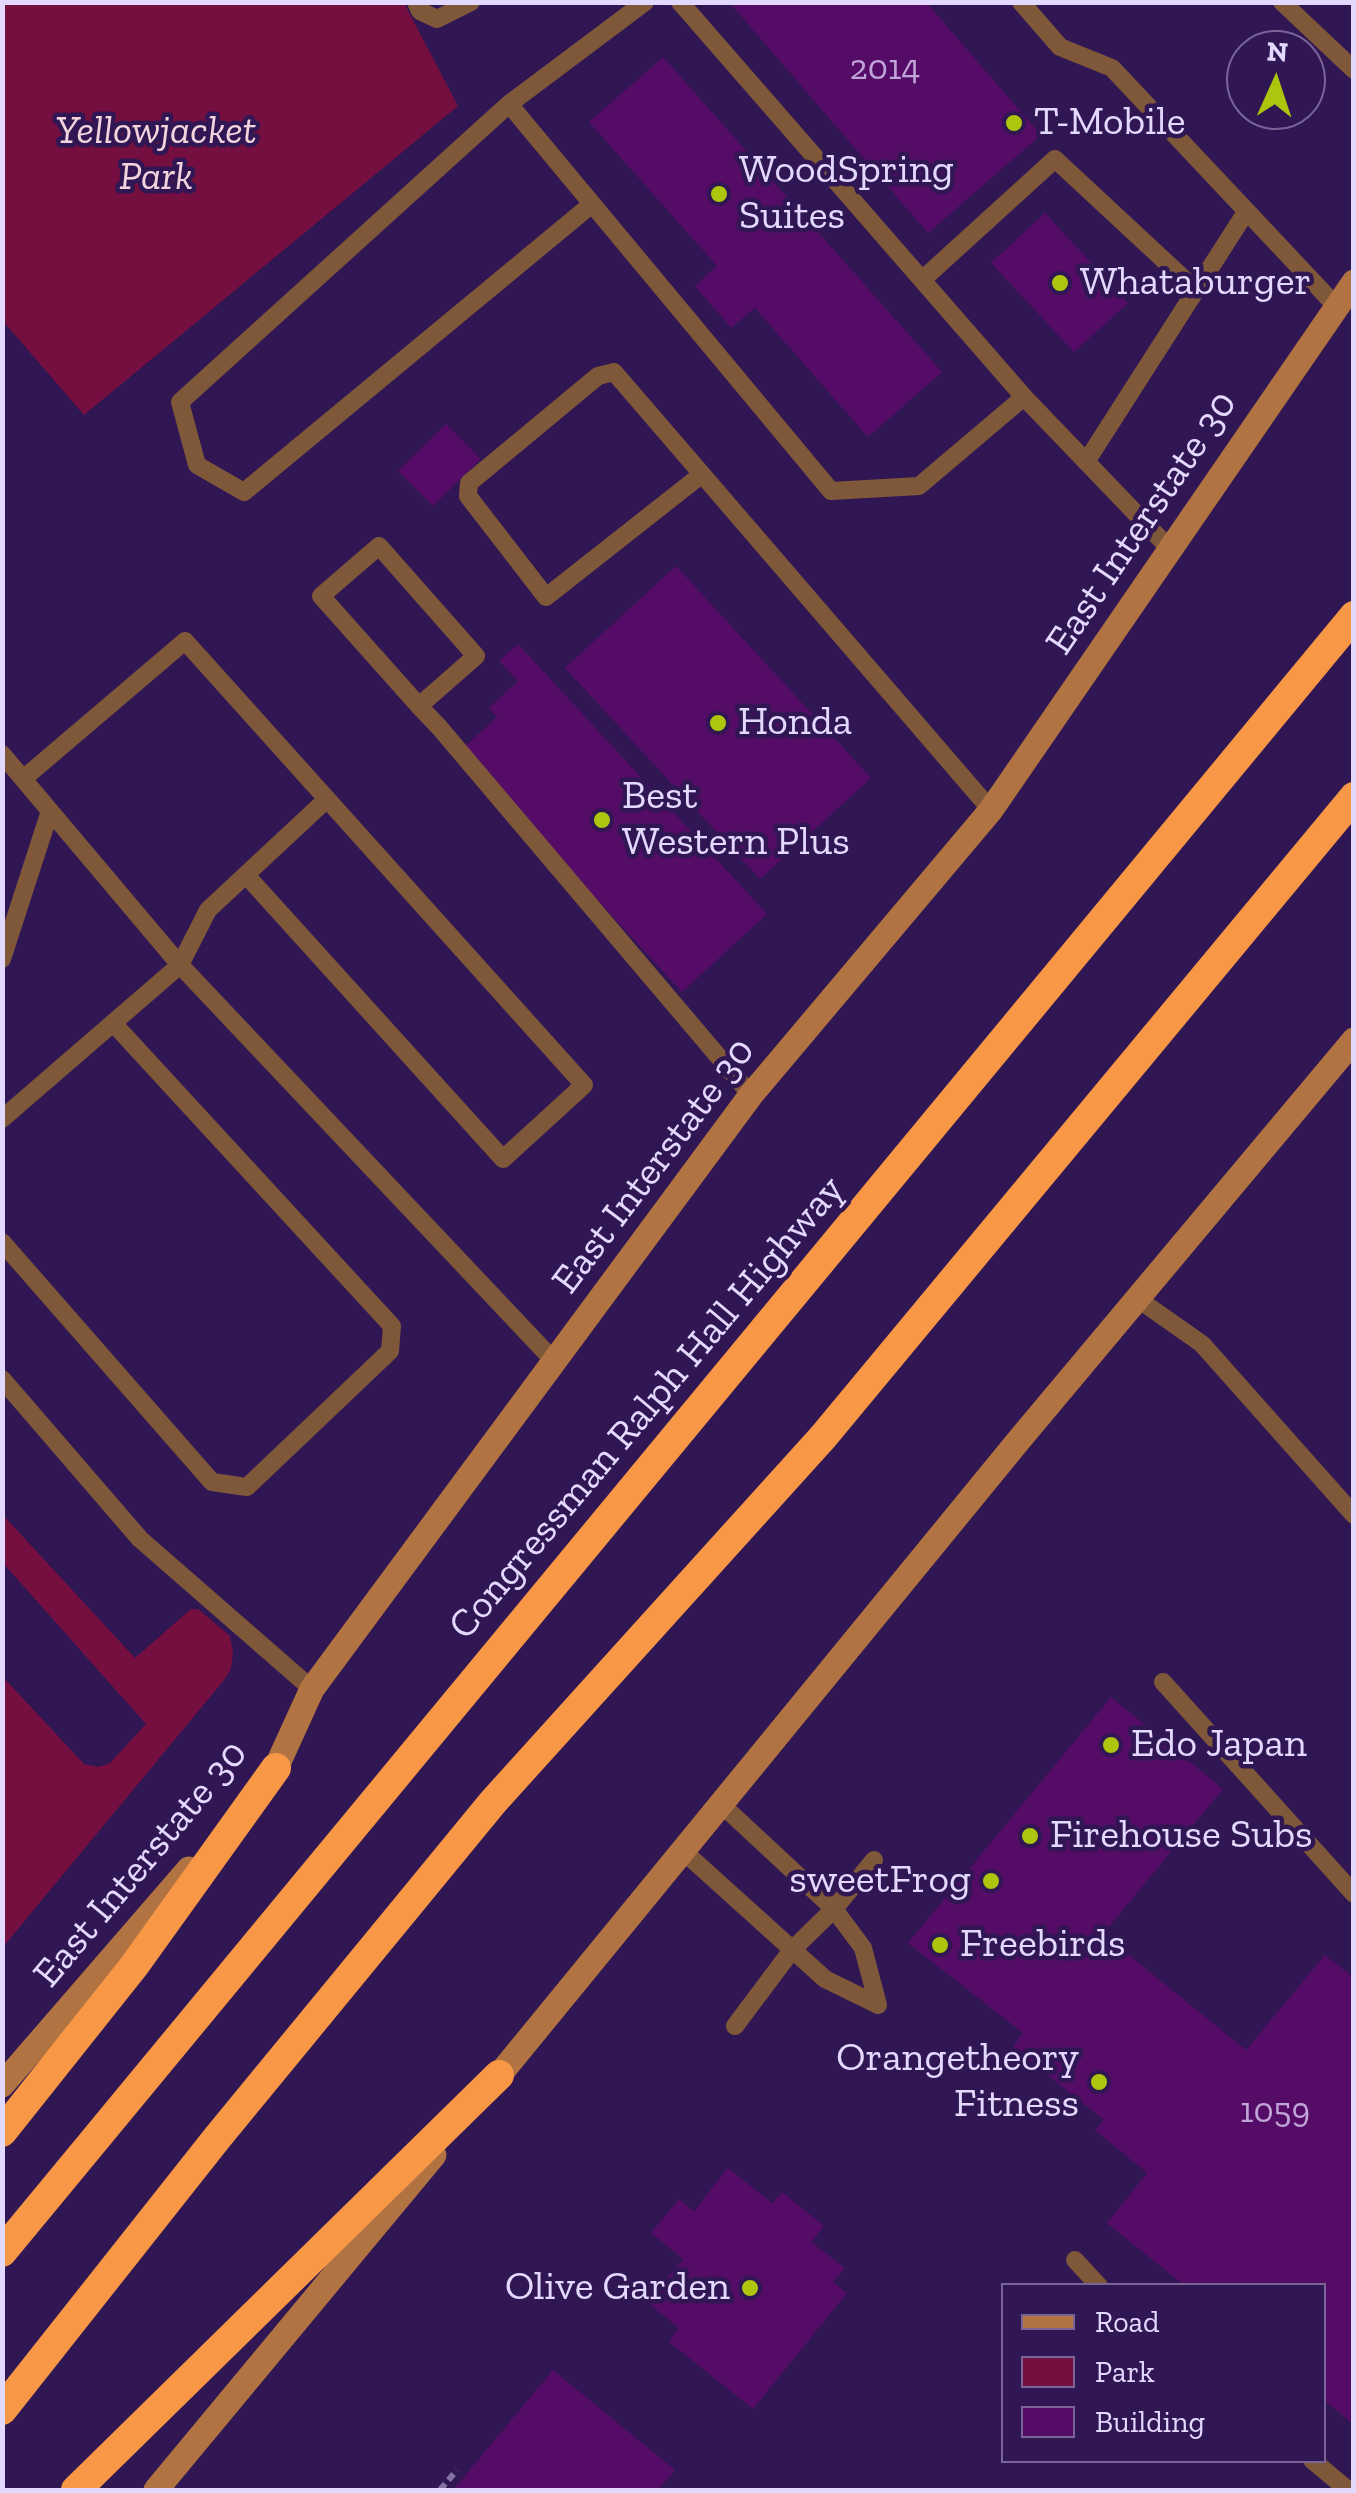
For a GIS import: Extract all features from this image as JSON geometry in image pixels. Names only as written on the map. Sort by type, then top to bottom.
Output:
[{"type":"highway","name":"Congressman Ralph Hall Highway","points":[[2,2252],[1354,616]]},
{"type":"highway","points":[[2,2410],[229,2123],[493,1802],[823,1437],[1354,798]]},
{"type":"highway","points":[[2,2132],[134,1966],[276,1768]]},
{"type":"highway","points":[[76,2490],[499,2075]]},
{"type":"main road","name":"East Interstate 30","points":[[2,2085],[276,1768],[312,1690],[751,1095],[992,810],[1354,282]]},
{"type":"main road","points":[[156,2490],[1354,1040]]},
{"type":"lane","points":[[416,2],[420,11],[437,19],[471,2]]},
{"type":"lane","points":[[592,204],[244,492],[197,465],[180,402],[509,104],[645,2]]},
{"type":"lane","points":[[680,2],[1024,396],[1170,550]]},
{"type":"lane","points":[[1020,2],[1060,48],[1112,68],[1335,306]]},
{"type":"lane","points":[[1282,2],[1354,70]]},
{"type":"lane","points":[[509,104],[831,491],[919,486],[1024,396]]},
{"type":"lane","points":[[922,280],[1055,159],[1196,290]]},
{"type":"lane","points":[[1086,462],[1246,212]]},
{"type":"lane","points":[[701,475],[546,597],[468,496],[469,483],[598,376],[614,372],[992,810]]},
{"type":"lane","points":[[419,706],[476,656],[379,546],[321,596],[751,1095]]},
{"type":"lane","points":[[23,778],[185,641],[584,1085],[503,1160],[246,875]]},
{"type":"lane","points":[[2,754],[180,965],[554,1362]]},
{"type":"lane","points":[[2,1119],[180,965],[208,910],[327,799]]},
{"type":"lane","points":[[2,959],[50,811]]},
{"type":"lane","points":[[2,1242],[212,1482],[247,1487],[390,1351],[392,1326],[114,1024]]},
{"type":"lane","points":[[1138,1299],[1202,1344],[1354,1516]]},
{"type":"lane","points":[[2,1378],[140,1539],[312,1690]]},
{"type":"lane","points":[[1163,1682],[1354,1894]]},
{"type":"lane","points":[[682,1850],[824,1980],[878,2005],[863,1948],[834,1909],[720,1804]]},
{"type":"lane","points":[[736,2026],[792,1950],[834,1909],[874,1860]]},
{"type":"lane","points":[[1075,2260],[1095,2283]]},
{"type":"lane","points":[[1316,2463],[1348,2490]]},
{"type":"path","points":[[440,2490],[457,2470]]},
{"type":"green space","name":"Yellowjacket Park","points":[[3,2],[404,3],[458,106],[84,415],[3,321]]},
{"type":"green space","points":[[3,1515],[135,1658],[191,1609],[198,1609],[230,1636],[233,1653],[231,1669],[224,1680],[3,1947],[3,1677],[84,1764],[99,1767],[110,1763],[146,1724],[3,1563]]},
{"type":"building","points":[[729,2],[926,2],[1041,135],[928,233]]},
{"type":"building","name":"WoodSpring Suites","points":[[663,57],[942,372],[868,437],[755,308],[731,328],[695,286],[717,266],[589,122]]},
{"type":"building","name":"Whataburger","points":[[1045,213],[1128,303],[1074,352],[991,263]]},
{"type":"building","points":[[446,424],[481,459],[433,506],[398,471]]},
{"type":"building","name":"Honda","points":[[676,566],[871,778],[760,879],[565,668]]},
{"type":"building","name":"Best Western Plus","points":[[518,644],[767,914],[682,992],[460,751],[497,717],[489,708],[518,681],[499,661]]},
{"type":"building","points":[[1111,1697],[1223,1789],[1103,1934],[1246,2050],[1325,1955],[1354,1978],[1354,2425],[1326,2402],[1326,2283],[1181,2283],[1107,2223],[1147,2173],[1095,2130],[1104,2120],[1013,2047],[1023,2033],[908,1943]]},
{"type":"building","name":"Olive Garden","points":[[728,2168],[772,2203],[782,2192],[824,2226],[811,2242],[845,2268],[833,2282],[847,2293],[753,2409],[669,2342],[679,2328],[647,2302],[683,2259],[651,2233],[679,2199],[694,2211]]},
{"type":"building","points":[[553,2370],[675,2470],[658,2490],[453,2490]]},
{"type":"place","name":"T-Mobile","points":[[1014,123]]},
{"type":"place","name":"WoodSpring Suites","points":[[719,194]]},
{"type":"place","name":"Whataburger","points":[[1060,283]]},
{"type":"place","name":"Honda","points":[[718,723]]},
{"type":"place","name":"Best Western Plus","points":[[602,820]]},
{"type":"place","name":"Edo Japan","points":[[1111,1745]]},
{"type":"place","name":"Firehouse Subs","points":[[1030,1836]]},
{"type":"place","name":"sweetFrog","points":[[991,1881]]},
{"type":"place","name":"Freebirds","points":[[940,1945]]},
{"type":"place","name":"Orangetheory Fitness","points":[[1099,2082]]},
{"type":"place","name":"Olive Garden","points":[[750,2288]]}]
